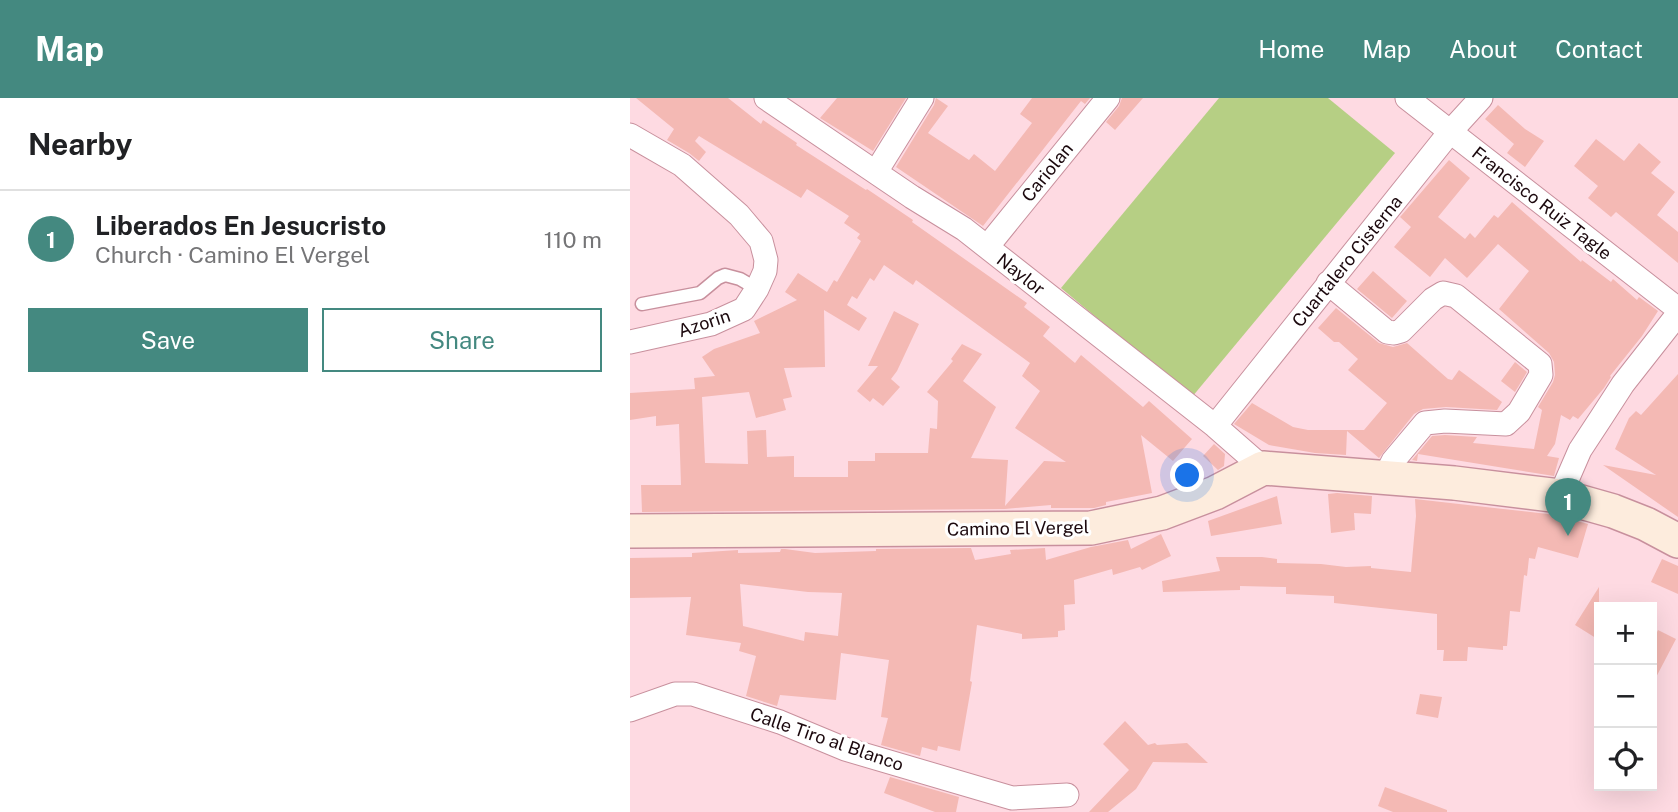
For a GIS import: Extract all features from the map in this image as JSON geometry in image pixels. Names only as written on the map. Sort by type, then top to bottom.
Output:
[{"type":"street","points":[[876,172],[922,98]]},
{"type":"street","name":"Cariolan","points":[[987,247],[1108,98]]},
{"type":"street","name":"Francisco Ruiz Tagle","points":[[1407,98],[1678,311]]},
{"type":"street","name":"Cuartalero Cisterna","points":[[1215,426],[1450,132],[1481,98]]},
{"type":"street","name":"Naylor","points":[[776,101],[912,197],[964,229],[1215,426],[1263,468]]},
{"type":"street","name":"Azorin","points":[[630,135],[682,165],[700,179],[739,215],[761,241],[766,260],[765,271],[757,289],[744,309],[711,324],[630,342]]},
{"type":"street","points":[[1328,283],[1387,332],[1395,334],[1433,299],[1443,293],[1456,296],[1540,364],[1541,375],[1519,412],[1506,424],[1445,421],[1425,424],[1393,461],[1385,477]]},
{"type":"street","points":[[1560,496],[1580,450],[1623,384],[1678,311]]},
{"type":"street","points":[[1263,468],[1454,483],[1560,496],[1613,511],[1678,541]]},
{"type":"street","name":"Camino El Vergel","points":[[630,531],[1091,528],[1162,513],[1215,493],[1263,468]]},
{"type":"street","name":"Calle Tiro al Blanco","points":[[630,710],[675,694],[693,694],[780,722],[845,749],[1012,798],[1067,795]]},
{"type":"lane","points":[[642,304],[700,293],[725,275],[740,279],[757,289]]},
{"type":"green space","points":[[1219,98],[1328,98],[1395,153],[1192,397],[1061,288]]},
{"type":"building","points":[[636,98],[728,98],[761,124],[763,120],[797,143],[796,145],[913,220],[912,222],[1027,303],[1024,307],[1050,327],[1043,336],[1075,363],[1081,355],[1143,407],[1149,401],[1192,439],[1173,461],[1141,435],[1152,493],[1106,502],[1106,505],[1094,508],[1051,508],[1051,505],[1005,509],[642,512],[641,485],[681,485],[679,424],[656,426],[656,416],[630,420],[630,393],[695,389],[694,378],[715,376],[702,357],[714,349],[760,333],[754,321],[797,300],[785,292],[798,273],[827,292],[834,280],[837,282],[861,241],[857,238],[860,234],[844,223],[849,216],[807,189],[801,198],[699,136],[695,141],[706,152],[699,161],[667,140],[674,129]],"holes":[[[884,265],[913,285],[916,280],[1030,363],[1022,376],[1040,391],[1015,428],[1066,462],[1044,461],[1005,506],[1008,460],[971,458],[996,407],[963,381],[982,354],[962,344],[951,359],[953,361],[927,392],[938,401],[937,429],[930,428],[928,453],[875,453],[875,461],[848,461],[848,477],[794,477],[794,456],[767,457],[766,430],[747,431],[748,464],[705,463],[702,397],[749,392],[756,418],[786,410],[783,399],[792,397],[784,368],[825,367],[824,310],[859,331],[867,318],[847,305],[852,296],[857,299],[870,278],[874,281]]]},
{"type":"building","points":[[837,98],[906,98],[873,151],[820,118]]},
{"type":"building","points":[[936,98],[948,106],[928,133],[969,160],[974,154],[995,171],[1032,123],[1020,114],[1032,98],[1090,98],[1085,104],[1081,101],[983,226],[896,167]]},
{"type":"building","points":[[1122,98],[1143,98],[1115,130],[1106,122]]},
{"type":"building","points":[[1498,105],[1525,129],[1544,141],[1525,167],[1507,153],[1514,144],[1485,119]]},
{"type":"building","points":[[1596,139],[1624,161],[1639,143],[1661,162],[1651,173],[1675,192],[1657,215],[1678,232],[1678,263],[1616,212],[1611,217],[1588,198],[1598,186],[1574,166]]},
{"type":"building","points":[[1449,160],[1470,178],[1438,217],[1465,239],[1470,233],[1475,238],[1494,215],[1498,218],[1512,202],[1581,262],[1582,260],[1611,282],[1613,279],[1637,300],[1639,297],[1658,311],[1604,388],[1578,419],[1573,416],[1570,420],[1561,415],[1555,444],[1547,456],[1559,458],[1554,476],[1418,454],[1417,461],[1412,460],[1432,436],[1477,437],[1473,443],[1534,449],[1542,410],[1538,407],[1555,375],[1554,362],[1549,353],[1499,309],[1529,271],[1498,244],[1467,278],[1445,258],[1430,277],[1394,247],[1411,227],[1400,217]]},
{"type":"building","points":[[1373,271],[1407,301],[1392,318],[1357,289]]},
{"type":"building","points":[[1336,308],[1379,343],[1393,347],[1407,343],[1448,379],[1452,380],[1459,370],[1502,402],[1497,410],[1446,407],[1423,409],[1414,414],[1379,458],[1347,431],[1346,455],[1269,445],[1234,424],[1252,403],[1293,427],[1308,430],[1364,430],[1387,403],[1348,370],[1358,359],[1318,328]]},
{"type":"building","points":[[894,311],[919,324],[891,379],[900,387],[883,406],[873,398],[870,402],[857,391],[878,366],[868,366]]},
{"type":"building","points":[[1515,362],[1527,372],[1515,392],[1501,381]]},
{"type":"building","points":[[1678,374],[1678,517],[1603,465],[1656,475],[1615,449],[1629,418],[1636,411],[1641,415]]},
{"type":"building","points":[[1214,444],[1225,454],[1224,466],[1218,470],[1203,456]]},
{"type":"building","points":[[1328,494],[1372,496],[1371,514],[1354,513],[1355,530],[1331,533]]},
{"type":"building","points":[[1277,496],[1282,524],[1211,536],[1208,521]]},
{"type":"building","points":[[1415,499],[1556,515],[1588,524],[1578,558],[1538,547],[1535,559],[1529,558],[1527,576],[1524,575],[1520,612],[1510,611],[1507,646],[1503,646],[1503,650],[1468,647],[1467,661],[1443,661],[1444,650],[1437,650],[1437,614],[1334,603],[1334,596],[1286,594],[1286,587],[1240,586],[1240,590],[1163,592],[1162,581],[1220,571],[1216,557],[1262,557],[1277,559],[1277,563],[1371,566],[1411,572]]},
{"type":"building","points":[[1161,534],[1171,556],[1142,570],[1140,567],[1113,575],[1112,569],[1074,580],[1075,604],[1064,605],[1065,630],[1058,631],[1058,637],[1022,639],[1022,634],[977,625],[972,682],[960,751],[938,746],[937,751],[922,747],[920,756],[881,745],[888,718],[881,717],[889,660],[841,653],[836,700],[780,695],[777,706],[746,696],[756,656],[739,651],[741,643],[686,635],[691,597],[630,598],[630,558],[692,557],[692,553],[738,550],[738,553],[780,552],[785,549],[815,553],[971,548],[975,560],[1011,554],[1010,550],[1045,548],[1046,560],[1128,540],[1131,549]],"holes":[[[740,584],[842,593],[838,636],[805,632],[804,641],[743,626]]]},
{"type":"building","points":[[1662,559],[1678,566],[1678,594],[1651,582]]},
{"type":"building","points":[[1599,587],[1599,602],[1594,602],[1594,637],[1575,625]]},
{"type":"building","points":[[1658,630],[1676,639],[1657,675],[1657,665]]},
{"type":"building","points":[[1420,694],[1442,697],[1438,718],[1416,714]]},
{"type":"building","points":[[1125,721],[1148,745],[1187,743],[1208,763],[1153,762],[1136,789],[1108,812],[1089,812],[1129,770],[1103,744]]},
{"type":"building","points":[[890,777],[959,797],[956,812],[935,812],[884,793]]},
{"type":"building","points":[[1385,787],[1447,812],[1393,812],[1378,806]]},
{"type":"place","name":"Liberados En Jesucristo","points":[[1568,536]]}]
